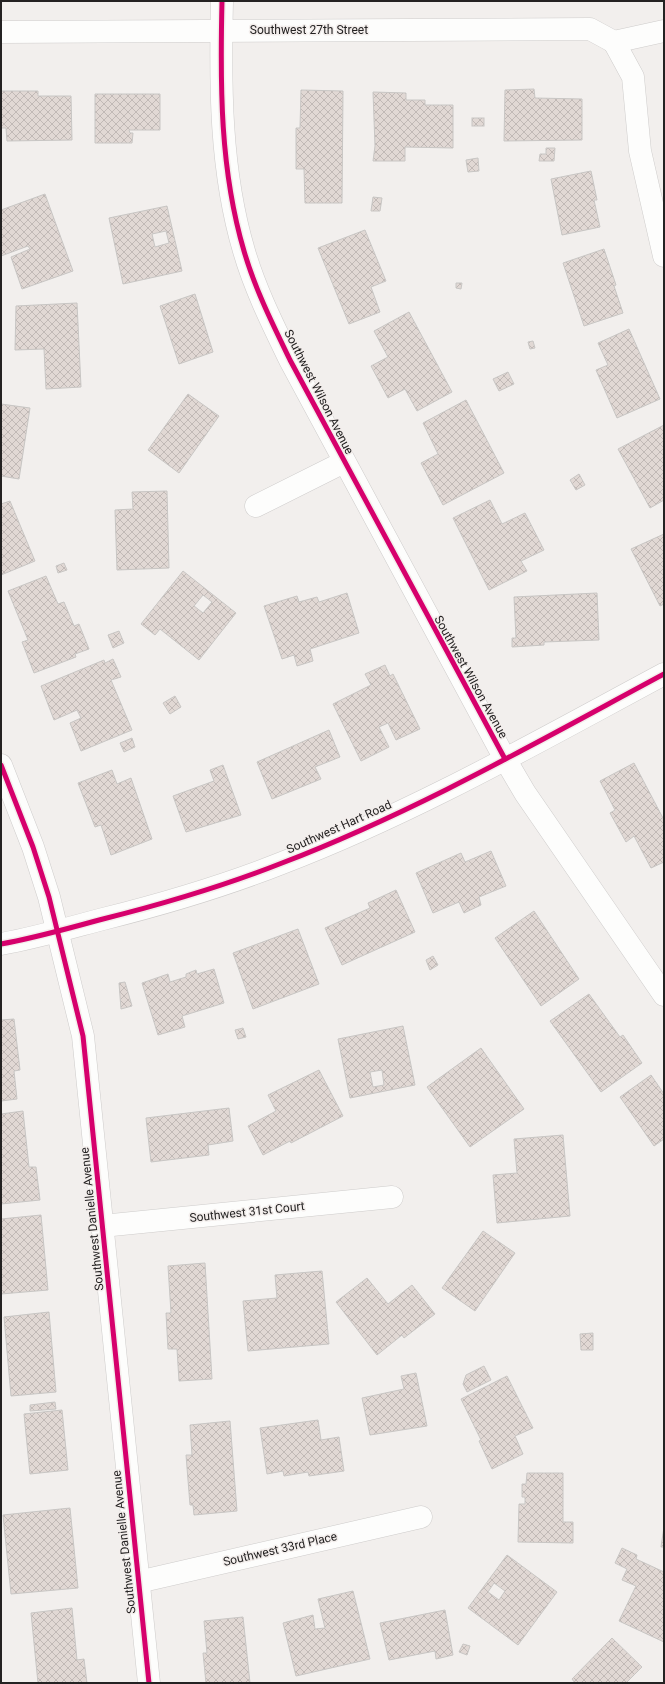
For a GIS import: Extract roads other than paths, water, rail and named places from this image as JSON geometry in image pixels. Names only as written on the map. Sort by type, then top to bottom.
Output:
[{"type":"street","name":"Southwest Wilson Avenue","points":[[222,1],[221,111],[225,157],[232,204],[244,252],[264,306],[344,462],[505,759],[525,793],[664,994]]},
{"type":"street","name":"Southwest 27th Street","points":[[1,32],[590,29],[614,42]]},
{"type":"street","points":[[664,31],[614,42],[632,77],[640,151],[664,256]]},
{"type":"street","name":"Southwest Wilson Avenue","points":[[256,506],[344,462]]},
{"type":"street","name":"Southwest Hart Road","points":[[1,944],[58,931],[185,897],[282,863],[373,825],[505,759],[664,674]]},
{"type":"street","name":"Southwest Danielle Avenue","points":[[1,765],[33,846],[58,931],[83,1036],[149,1683]]},
{"type":"street","name":"Southwest 31st Court","points":[[102,1226],[392,1198]]},
{"type":"street","name":"Southwest 33rd Place","points":[[138,1582],[421,1516]]}]
